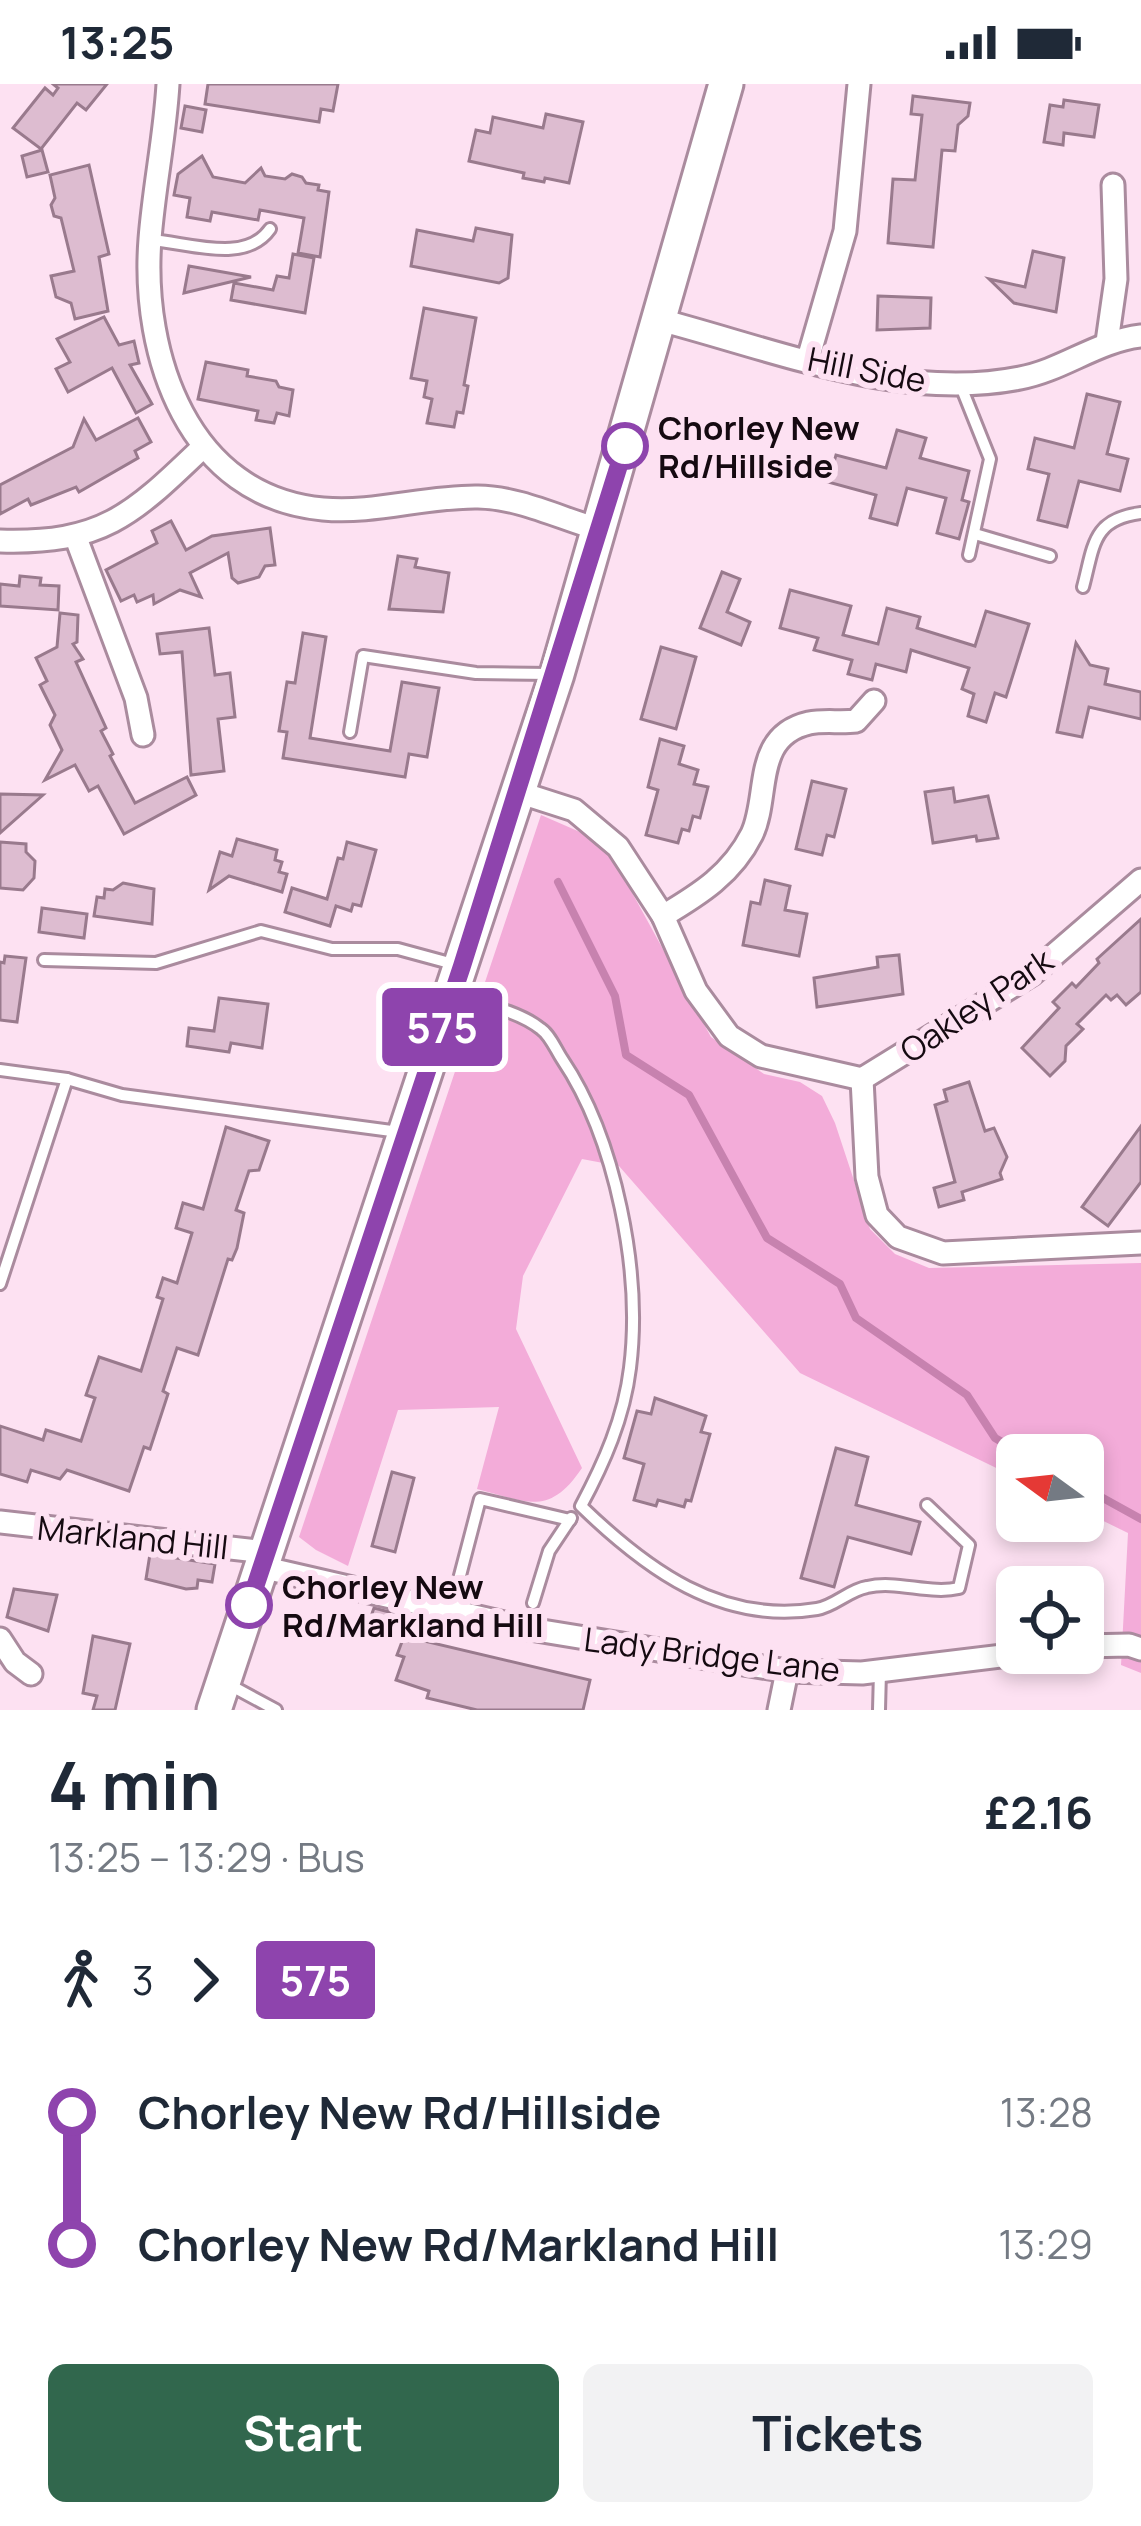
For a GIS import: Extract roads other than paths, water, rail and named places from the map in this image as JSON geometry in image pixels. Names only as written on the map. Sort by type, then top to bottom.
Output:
[{"type":"main road","points":[[219,1696],[556,674],[726,84]]},
{"type":"street","points":[[168,84],[150,240],[152,308],[172,394],[203,447],[247,482],[295,504],[347,510],[494,498],[601,530]]},
{"type":"street","points":[[808,359],[844,231],[859,84]]},
{"type":"street","points":[[1107,342],[1117,279],[1113,185]]},
{"type":"street","name":"Hill Side","points":[[661,320],[871,377],[960,384],[1020,378],[1107,342],[1138,341]]},
{"type":"street","points":[[0,541],[76,538],[136,508],[203,447]]},
{"type":"street","points":[[76,538],[96,601],[147,695],[143,735]]},
{"type":"street","points":[[662,916],[705,892],[741,854],[758,820],[765,764],[775,745],[801,725],[856,721],[874,701]]},
{"type":"street","points":[[856,721],[874,739]]},
{"type":"street","name":"Oakley Park","points":[[518,792],[565,806],[618,847],[662,916],[697,991],[728,1036],[761,1056],[862,1079],[1032,974],[1141,880]]},
{"type":"street","name":"Oakley Park","points":[[862,1079],[867,1178],[877,1215],[898,1237],[943,1253],[1141,1243]]},
{"type":"street","name":"Markland Hill","points":[[0,1522],[264,1559]]},
{"type":"street","name":"Lady Bridge Lane","points":[[264,1559],[530,1629],[787,1671],[880,1671],[996,1657]]},
{"type":"street","points":[[0,1639],[15,1662],[31,1674]]},
{"type":"street","points":[[1104,1646],[1141,1649]]},
{"type":"street","points":[[779,1710],[787,1671]]},
{"type":"lane","points":[[150,240],[242,249],[261,242],[270,229]]},
{"type":"lane","points":[[960,384],[990,459],[969,555]]},
{"type":"lane","points":[[1083,587],[1105,523],[1141,513]]},
{"type":"lane","points":[[975,535],[1051,556]]},
{"type":"lane","points":[[350,732],[363,656],[476,673],[556,674]]},
{"type":"lane","points":[[44,960],[156,962],[261,931],[332,950],[398,949],[494,1007],[542,1029],[578,1083],[615,1187],[630,1283],[630,1371],[612,1442],[581,1506],[549,1551],[533,1603]]},
{"type":"lane","points":[[0,1070],[67,1079],[122,1095],[407,1133]]},
{"type":"lane","points":[[0,1284],[67,1079]]},
{"type":"lane","points":[[451,1611],[480,1499],[570,1520]]},
{"type":"lane","points":[[581,1506],[658,1573],[736,1607],[776,1612],[822,1609],[872,1585],[959,1588],[969,1545],[927,1505]]},
{"type":"lane","points":[[880,1671],[880,1710]]},
{"type":"lane","points":[[219,1696],[275,1710]]},
{"type":"waterway","points":[[558,882],[615,996],[626,1055],[689,1095],[767,1238],[840,1284],[856,1318],[967,1395],[996,1439]]},
{"type":"waterway","points":[[1104,1499],[1141,1519]]},
{"type":"place","name":"Chorley New Rd/Hillside","points":[[625,446]]},
{"type":"place","name":"Chorley New Rd/Markland Hill","points":[[249,1605]]}]
